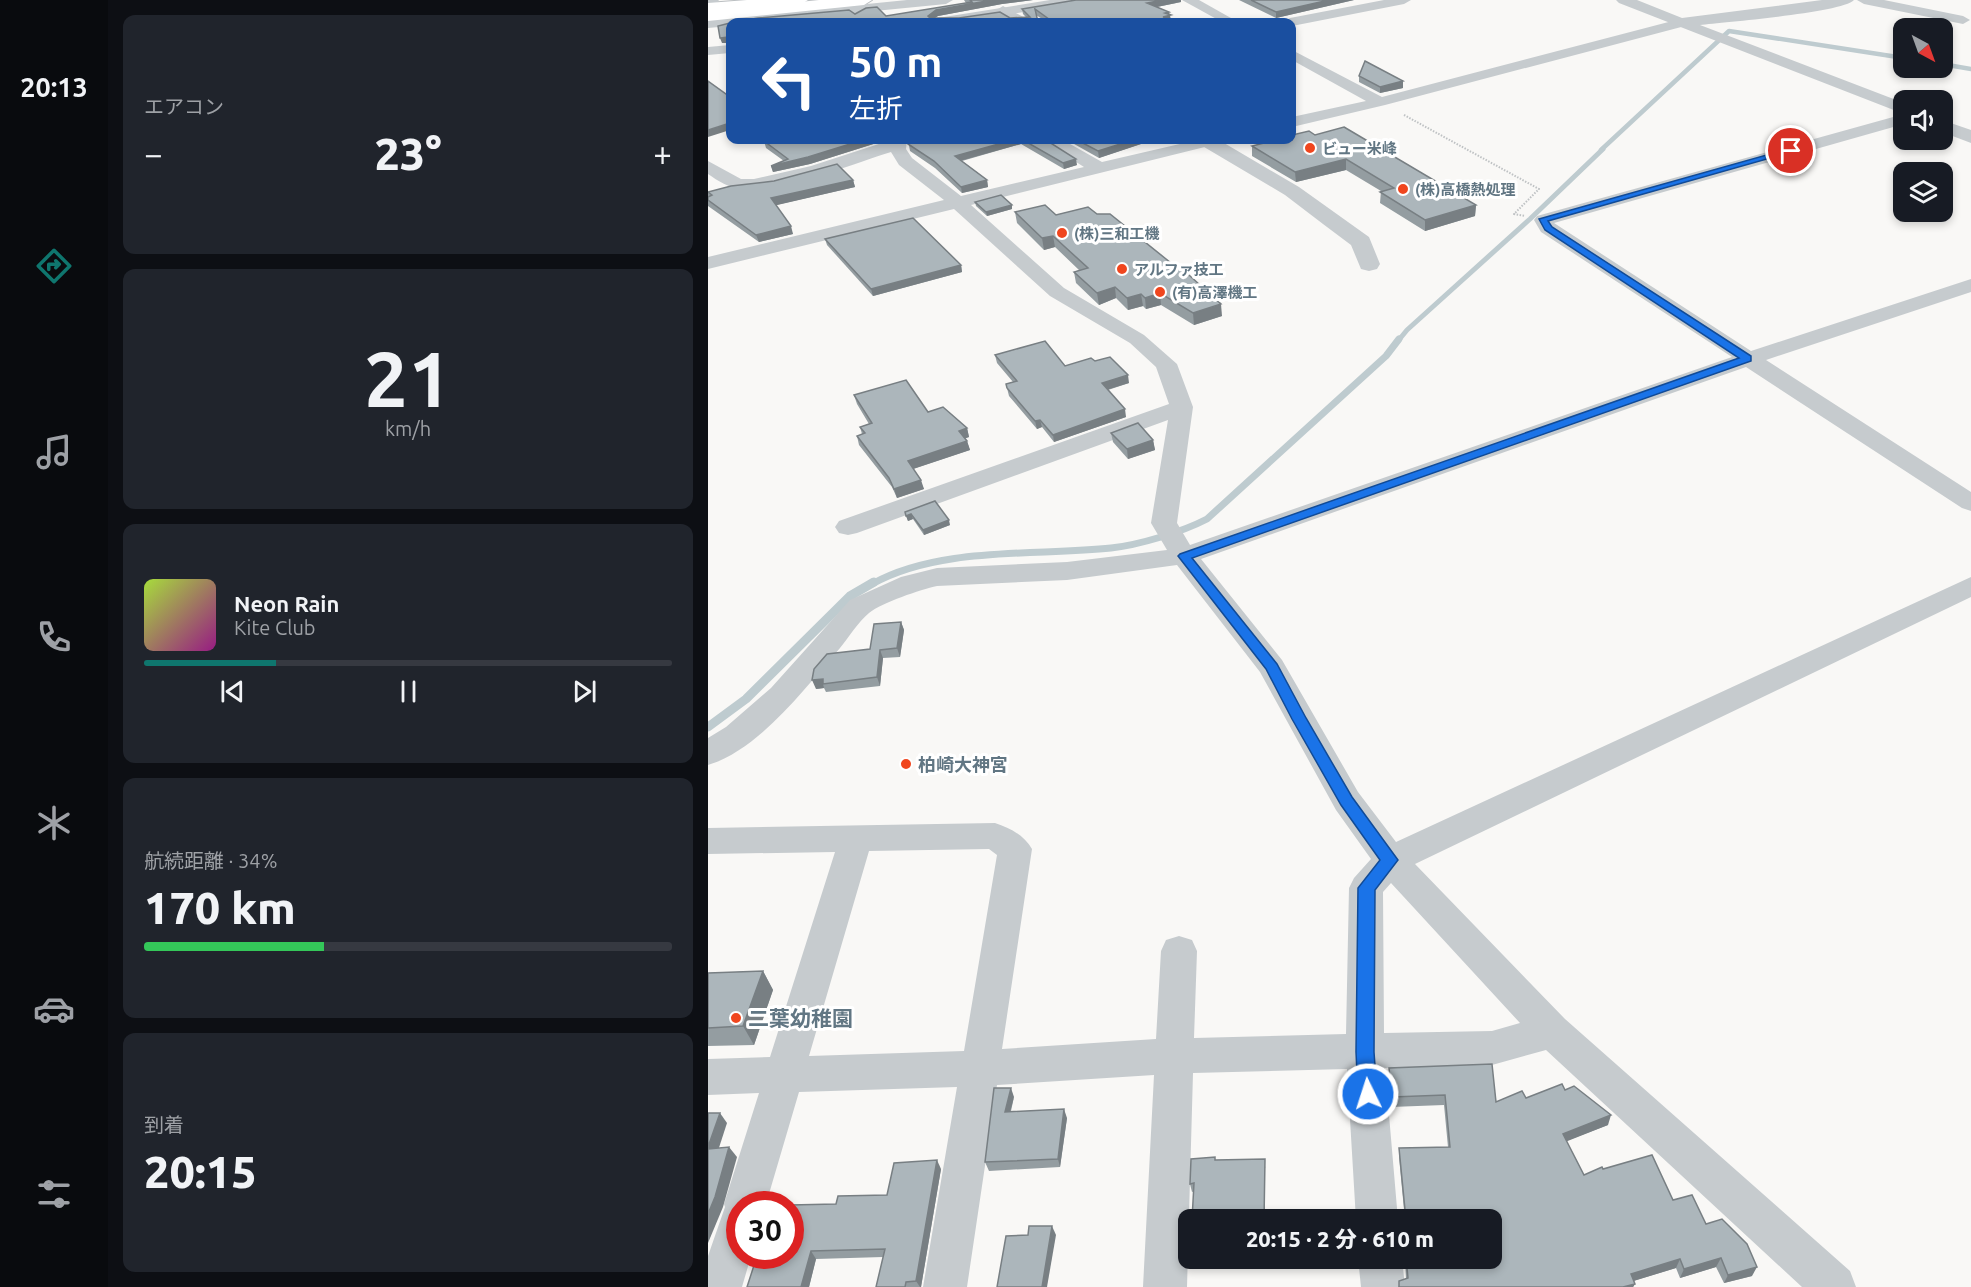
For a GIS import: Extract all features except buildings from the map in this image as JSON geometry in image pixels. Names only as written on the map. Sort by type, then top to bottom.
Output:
[{"type":"highway","points":[[708,9],[800,0]]},
{"type":"highway","points":[[708,9],[807,0]]},
{"type":"highway","points":[[708,16],[864,0]]},
{"type":"street","points":[[768,18],[946,0]]},
{"type":"street","points":[[962,18],[1076,0]]},
{"type":"street","points":[[1189,0],[1224,18]]},
{"type":"street","points":[[1296,21],[1404,0]]},
{"type":"street","points":[[1624,0],[1893,105]]},
{"type":"street","points":[[1296,121],[1380,102],[1680,23],[1808,3],[1846,0]]},
{"type":"street","points":[[1864,0],[1963,21]]},
{"type":"street","points":[[981,4],[1003,11],[1015,18]]},
{"type":"street","points":[[708,24],[726,22]]},
{"type":"street","points":[[708,51],[726,49]]},
{"type":"street","points":[[1296,56],[1380,102]]},
{"type":"street","points":[[1893,122],[1543,219],[1548,228],[1971,503]]},
{"type":"street","points":[[1953,130],[1971,137]]},
{"type":"street","points":[[708,166],[736,183],[745,184],[786,177],[891,144]]},
{"type":"street","points":[[902,144],[905,161],[977,218],[1057,292],[1137,339],[1166,364],[1182,407],[1164,523],[1184,556],[1272,667],[1299,719],[1347,801],[1390,860],[1552,1030],[1834,1287]]},
{"type":"street","points":[[1059,144],[1099,168]]},
{"type":"street","points":[[708,263],[1194,144]]},
{"type":"street","points":[[1216,144],[1292,191],[1361,242],[1369,264]]},
{"type":"street","points":[[708,753],[737,735],[782,695],[860,606],[911,583],[938,577],[1067,571],[1184,556],[1747,358],[1971,285]]},
{"type":"street","points":[[848,526],[1182,407]]},
{"type":"street","points":[[1376,1209],[1365,1052],[1366,888],[1390,860],[1971,586]]},
{"type":"street","points":[[708,841],[995,836],[1015,849],[945,1287]]},
{"type":"street","points":[[749,1191],[856,838]]},
{"type":"street","points":[[1165,1287],[1179,951]]},
{"type":"street","points":[[708,1077],[980,1068],[1173,1056],[1492,1048],[1552,1030]]},
{"type":"street","points":[[720,1287],[726,1268]]},
{"type":"street","points":[[1381,1269],[1383,1287]]},
{"type":"path","points":[[1380,102],[1539,189],[1514,214],[1543,219]]},
{"type":"waterway","points":[[1601,150],[1729,31],[1893,56]]},
{"type":"waterway","points":[[1953,66],[1971,69]]},
{"type":"waterway","points":[[1398,341],[1407,330],[1530,219],[1603,149]]},
{"type":"waterway","points":[[872,584],[927,563],[989,555],[1111,548],[1160,537],[1197,524],[1207,519],[1386,356],[1399,339]]},
{"type":"waterway","points":[[708,727],[746,699],[850,596],[874,582]]},
{"type":"place","name":"ビュー米峰","points":[[1310,148]]},
{"type":"place","name":"(株)高橋熱処理","points":[[1403,189]]},
{"type":"place","name":"(株)三和工機","points":[[1062,233]]},
{"type":"place","name":"アルファ技工","points":[[1122,269]]},
{"type":"place","name":"(有)高澤機工","points":[[1160,292]]},
{"type":"place","name":"柏崎大神宮","points":[[906,764]]},
{"type":"place","name":"二葉幼稚園","points":[[736,1018]]},
{"type":"route","points":[[1368,1094],[1365,1052],[1366,888],[1390,860],[1347,801],[1299,719],[1272,667],[1184,556],[1747,358],[1548,228],[1543,219],[1791,151]]}]
